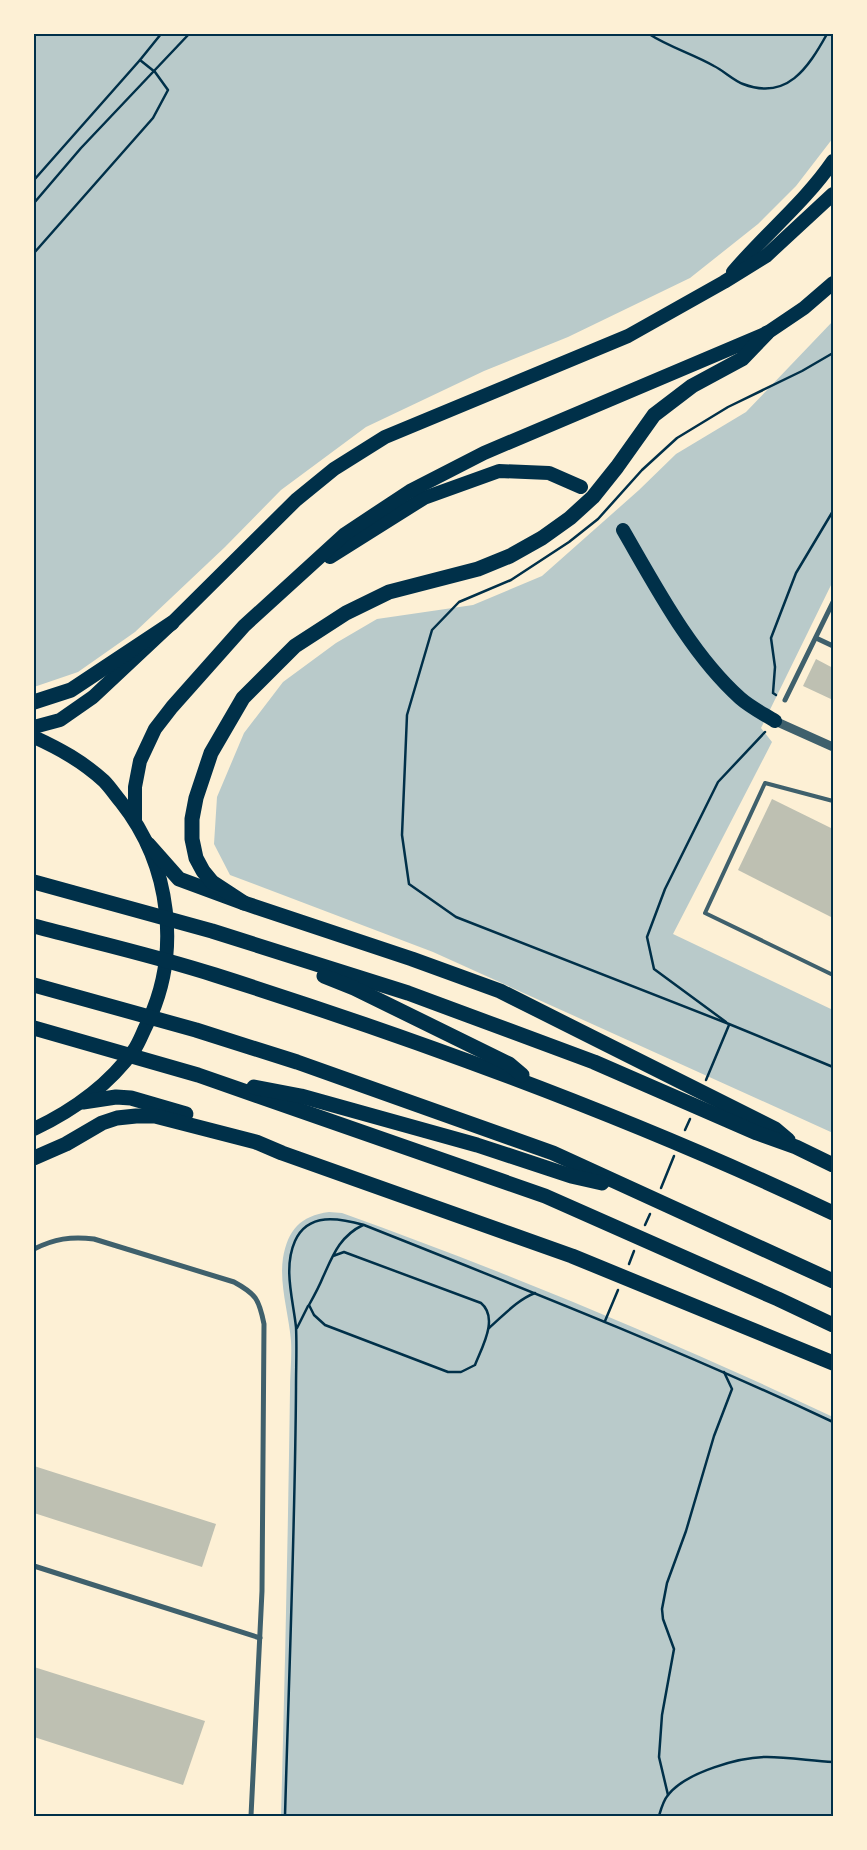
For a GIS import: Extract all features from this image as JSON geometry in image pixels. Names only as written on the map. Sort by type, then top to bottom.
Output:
[{"type":"highway","points":[[724,282],[756,245],[818,182],[833,161]]},
{"type":"highway","points":[[34,727],[60,720],[94,697],[296,500],[334,469],[385,437],[628,336],[766,256],[833,194]]},
{"type":"highway","points":[[135,820],[135,787],[140,761],[155,729],[172,707],[244,626],[345,534],[410,491],[484,452],[766,334],[804,308],[833,283]]},
{"type":"highway","points":[[244,903],[212,882],[203,871],[196,858],[192,839],[192,819],[196,798],[211,753],[243,698],[295,646],[346,613],[389,592],[478,569],[510,556],[542,538],[570,518],[593,497],[654,415],[692,386],[742,359],[766,334]]},
{"type":"highway","points":[[306,571],[424,498],[499,471],[549,473],[581,486]]},
{"type":"highway","points":[[623,530],[669,609],[708,664],[741,699],[775,721]]},
{"type":"highway","points":[[34,702],[71,690],[172,623]]},
{"type":"highway","points":[[34,737],[66,752],[104,782],[135,820],[148,844],[163,887],[168,938],[164,976],[154,1009],[134,1049],[102,1086],[64,1114],[34,1129]]},
{"type":"highway","points":[[148,844],[179,879],[500,991],[775,1129],[796,1147]]},
{"type":"highway","points":[[34,882],[212,931],[418,996],[594,1062],[757,1133],[796,1147],[833,1165]]},
{"type":"highway","points":[[34,926],[213,975],[442,1051],[533,1084],[664,1136],[833,1213]]},
{"type":"highway","points":[[212,931],[354,988],[509,1064],[533,1084]]},
{"type":"highway","points":[[34,985],[196,1030],[297,1062],[553,1154],[833,1281]]},
{"type":"highway","points":[[34,1028],[198,1075],[545,1196],[770,1295],[833,1326]]},
{"type":"highway","points":[[198,1075],[301,1096],[477,1145],[571,1176],[633,1190]]},
{"type":"highway","points":[[82,1102],[116,1097],[131,1098],[190,1116],[282,1154],[572,1256],[833,1363]]},
{"type":"highway","points":[[34,1158],[66,1144],[102,1123],[117,1118],[136,1116],[155,1116],[256,1142]]},
{"type":"street","points":[[785,700],[833,602]]},
{"type":"street","points":[[816,638],[833,646]]},
{"type":"street","points":[[775,721],[833,747]]},
{"type":"street","points":[[34,1250],[46,1243],[59,1239],[81,1237],[94,1239],[234,1282],[249,1291],[260,1304],[264,1324],[260,1638],[251,1816]]},
{"type":"street","points":[[34,1566],[260,1638]]},
{"type":"lane","points":[[833,801],[765,784],[705,913],[833,975]]},
{"type":"path","points":[[34,180],[161,34]]},
{"type":"path","points":[[34,203],[81,148],[190,34]]},
{"type":"path","points":[[649,34],[714,66],[742,84],[765,90],[790,82],[812,60],[827,34]]},
{"type":"path","points":[[34,253],[153,118],[168,90],[155,72],[140,60]]},
{"type":"path","points":[[833,353],[802,371],[728,407],[676,438],[642,470],[598,519],[569,542],[511,580],[459,602],[432,630],[407,715],[402,835],[409,884],[456,916],[729,1024],[833,1068]]},
{"type":"path","points":[[785,700],[773,693],[775,667],[771,638],[796,573],[833,511]]},
{"type":"path","points":[[729,1024],[654,969],[647,937],[665,889],[718,782],[775,721]]},
{"type":"path","points":[[703,1087],[729,1024]]},
{"type":"path","points":[[684,1132],[692,1114]]},
{"type":"path","points":[[658,1195],[677,1150]]},
{"type":"path","points":[[643,1231],[650,1213]]},
{"type":"path","points":[[285,1816],[292,1640],[296,1329],[289,1264],[295,1242],[303,1228],[312,1222],[328,1218],[364,1224],[605,1321],[724,1372],[833,1422]]},
{"type":"path","points":[[296,1329],[344,1238],[364,1224]]},
{"type":"path","points":[[628,1267],[635,1249]]},
{"type":"path","points":[[308,1305],[314,1315],[324,1325],[448,1372],[467,1371],[475,1365],[489,1328],[488,1312],[481,1303],[344,1252],[333,1256]]},
{"type":"path","points":[[605,1321],[620,1285]]},
{"type":"path","points":[[489,1328],[517,1302],[535,1293]]},
{"type":"path","points":[[668,1795],[659,1757],[662,1715],[674,1649],[663,1619],[662,1609],[666,1583],[686,1531],[714,1436],[732,1389],[724,1372]]},
{"type":"path","points":[[659,1816],[668,1795],[676,1787],[690,1778],[744,1759],[768,1757],[833,1762]]},
{"type":"shaded area","points":[[34,34],[833,34],[833,138],[796,186],[758,224],[690,278],[568,337],[484,371],[366,427],[281,490],[225,547],[135,632],[78,672],[34,687]]},
{"type":"shaded area","points":[[833,321],[833,581],[761,728],[772,742],[673,934],[833,1010],[833,1133],[433,952],[230,875],[214,844],[217,797],[244,733],[283,682],[336,643],[377,619],[473,605],[542,576],[639,490],[676,454],[746,412]]},
{"type":"shaded area","points":[[329,1212],[342,1213],[529,1284],[712,1361],[833,1417],[833,1816],[281,1816],[291,1353],[282,1268],[285,1248],[292,1232],[297,1226],[310,1217]]},
{"type":"building","points":[[816,659],[833,668],[833,700],[803,686]]},
{"type":"building","points":[[772,799],[833,829],[833,918],[738,870]]},
{"type":"building","points":[[34,1466],[216,1524],[202,1567],[34,1513]]},
{"type":"building","points":[[34,1667],[205,1721],[183,1785],[34,1737]]}]
